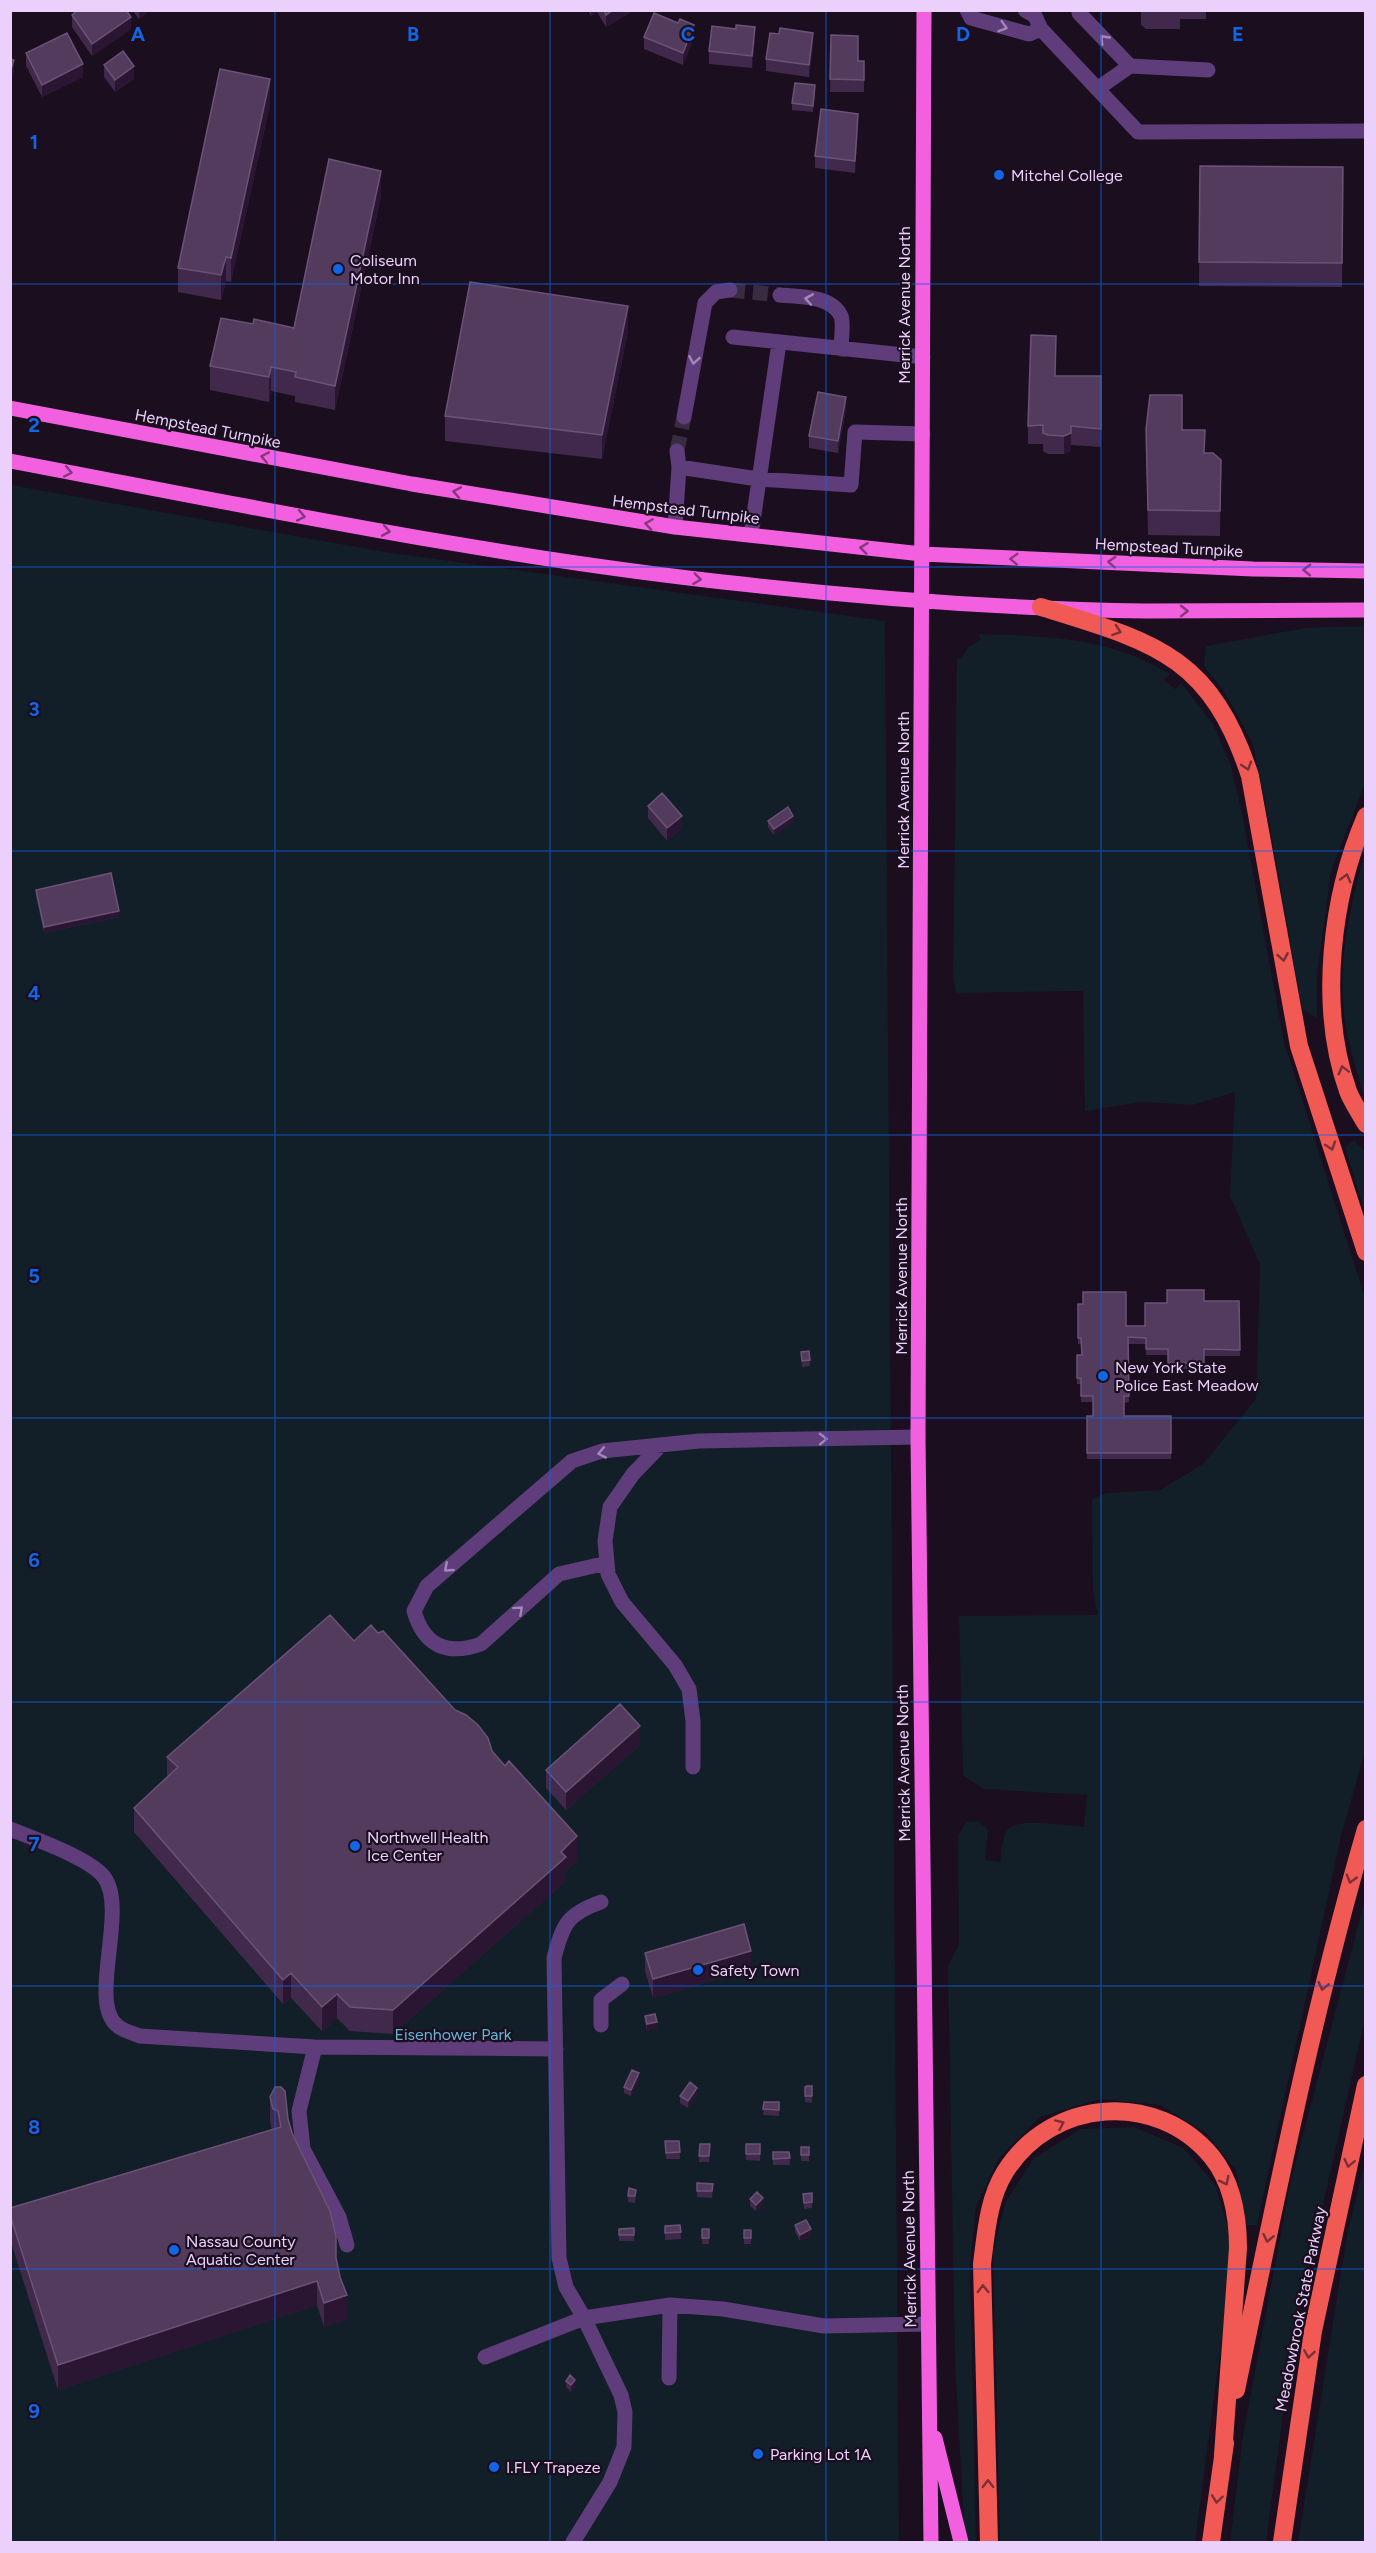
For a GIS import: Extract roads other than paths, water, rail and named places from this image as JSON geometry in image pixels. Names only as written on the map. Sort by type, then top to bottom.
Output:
[{"type":"highway","points":[[1041,607],[1124,633],[1172,658],[1205,688],[1225,716],[1241,748],[1250,776],[1299,1046],[1365,1251]]},
{"type":"highway","points":[[1365,816],[1337,913],[1331,972],[1334,1037],[1348,1092],[1365,1124]]},
{"type":"highway","points":[[1223,2455],[1297,2098],[1336,1929],[1365,1829]]},
{"type":"highway","name":"Meadowbrook State Parkway","points":[[1282,2542],[1313,2331],[1365,2085]]},
{"type":"highway","points":[[989,2542],[982,2264],[987,2219],[1005,2173],[1027,2145],[1059,2123],[1091,2112],[1140,2112],[1188,2133],[1213,2159],[1231,2193],[1238,2228],[1238,2248],[1223,2455],[1211,2542]]},
{"type":"main road","name":"Merrick Avenue North","points":[[924,10],[918,1437],[931,2542]]},
{"type":"main road","name":"Hempstead Turnpike","points":[[10,408],[412,484],[675,527],[922,554],[1253,569],[1365,571]]},
{"type":"main road","points":[[10,461],[328,521],[577,562],[743,584],[922,600],[1041,607],[1145,611],[1365,610]]},
{"type":"main road","points":[[928,2412],[961,2542]]},
{"type":"lane","points":[[968,10],[971,18],[1029,34],[1041,29]]},
{"type":"lane","points":[[1025,10],[1035,16],[1041,29],[1138,132],[1365,131]]},
{"type":"lane","points":[[1079,13],[1130,66]]},
{"type":"lane","points":[[1097,89],[1130,66],[1208,70]]},
{"type":"lane","points":[[684,417],[705,303],[716,292],[730,290]]},
{"type":"lane","points":[[780,295],[811,298],[831,304],[841,317],[842,349]]},
{"type":"lane","points":[[732,337],[922,357]]},
{"type":"lane","points":[[750,536],[779,343]]},
{"type":"lane","points":[[679,467],[758,479],[851,485],[855,432],[923,434]]},
{"type":"lane","points":[[675,527],[679,467],[677,451]]},
{"type":"lane","points":[[607,1563],[559,1574],[481,1644],[468,1649],[441,1646],[428,1640],[418,1625],[414,1611],[427,1586],[572,1461],[602,1452],[699,1441],[918,1437]]},
{"type":"lane","points":[[660,1446],[633,1474],[610,1507],[604,1541],[608,1574],[622,1602],[675,1665],[689,1689],[693,1721],[693,1767]]},
{"type":"lane","points":[[10,1829],[86,1862],[104,1877],[112,1899],[106,2010],[117,2026],[140,2036],[315,2047],[556,2049]]},
{"type":"lane","points":[[576,2541],[610,2482],[624,2447],[625,2412],[621,2395],[584,2318],[566,2287],[559,2258],[554,1958],[561,1930],[580,1910],[601,1902]]},
{"type":"lane","points":[[602,2025],[602,2000],[622,1984]]},
{"type":"lane","points":[[315,2047],[298,2110],[303,2149],[339,2217],[347,2245]]},
{"type":"lane","points":[[485,2357],[584,2318],[670,2305],[723,2309],[824,2326],[927,2324]]},
{"type":"lane","points":[[669,2378],[670,2305]]},
{"type":"tunnel","points":[[730,290],[780,295]]},
{"type":"tunnel","points":[[677,451],[684,417]]},
{"type":"place","name":"Mitchel College","points":[[999,175]]},
{"type":"place","name":"Coliseum Motor Inn","points":[[338,269]]},
{"type":"place","name":"New York State Police East Meadow","points":[[1103,1376]]},
{"type":"place","name":"Northwell Health Ice Center","points":[[355,1846]]},
{"type":"place","name":"Safety Town","points":[[698,1970]]},
{"type":"place","name":"Nassau County Aquatic Center","points":[[174,2250]]},
{"type":"place","name":"Parking Lot 1A","points":[[758,2454]]},
{"type":"place","name":"I.FLY Trapeze","points":[[494,2467]]},
{"type":"park label","name":"Eisenhower Park","points":[[453,2034]]}]
